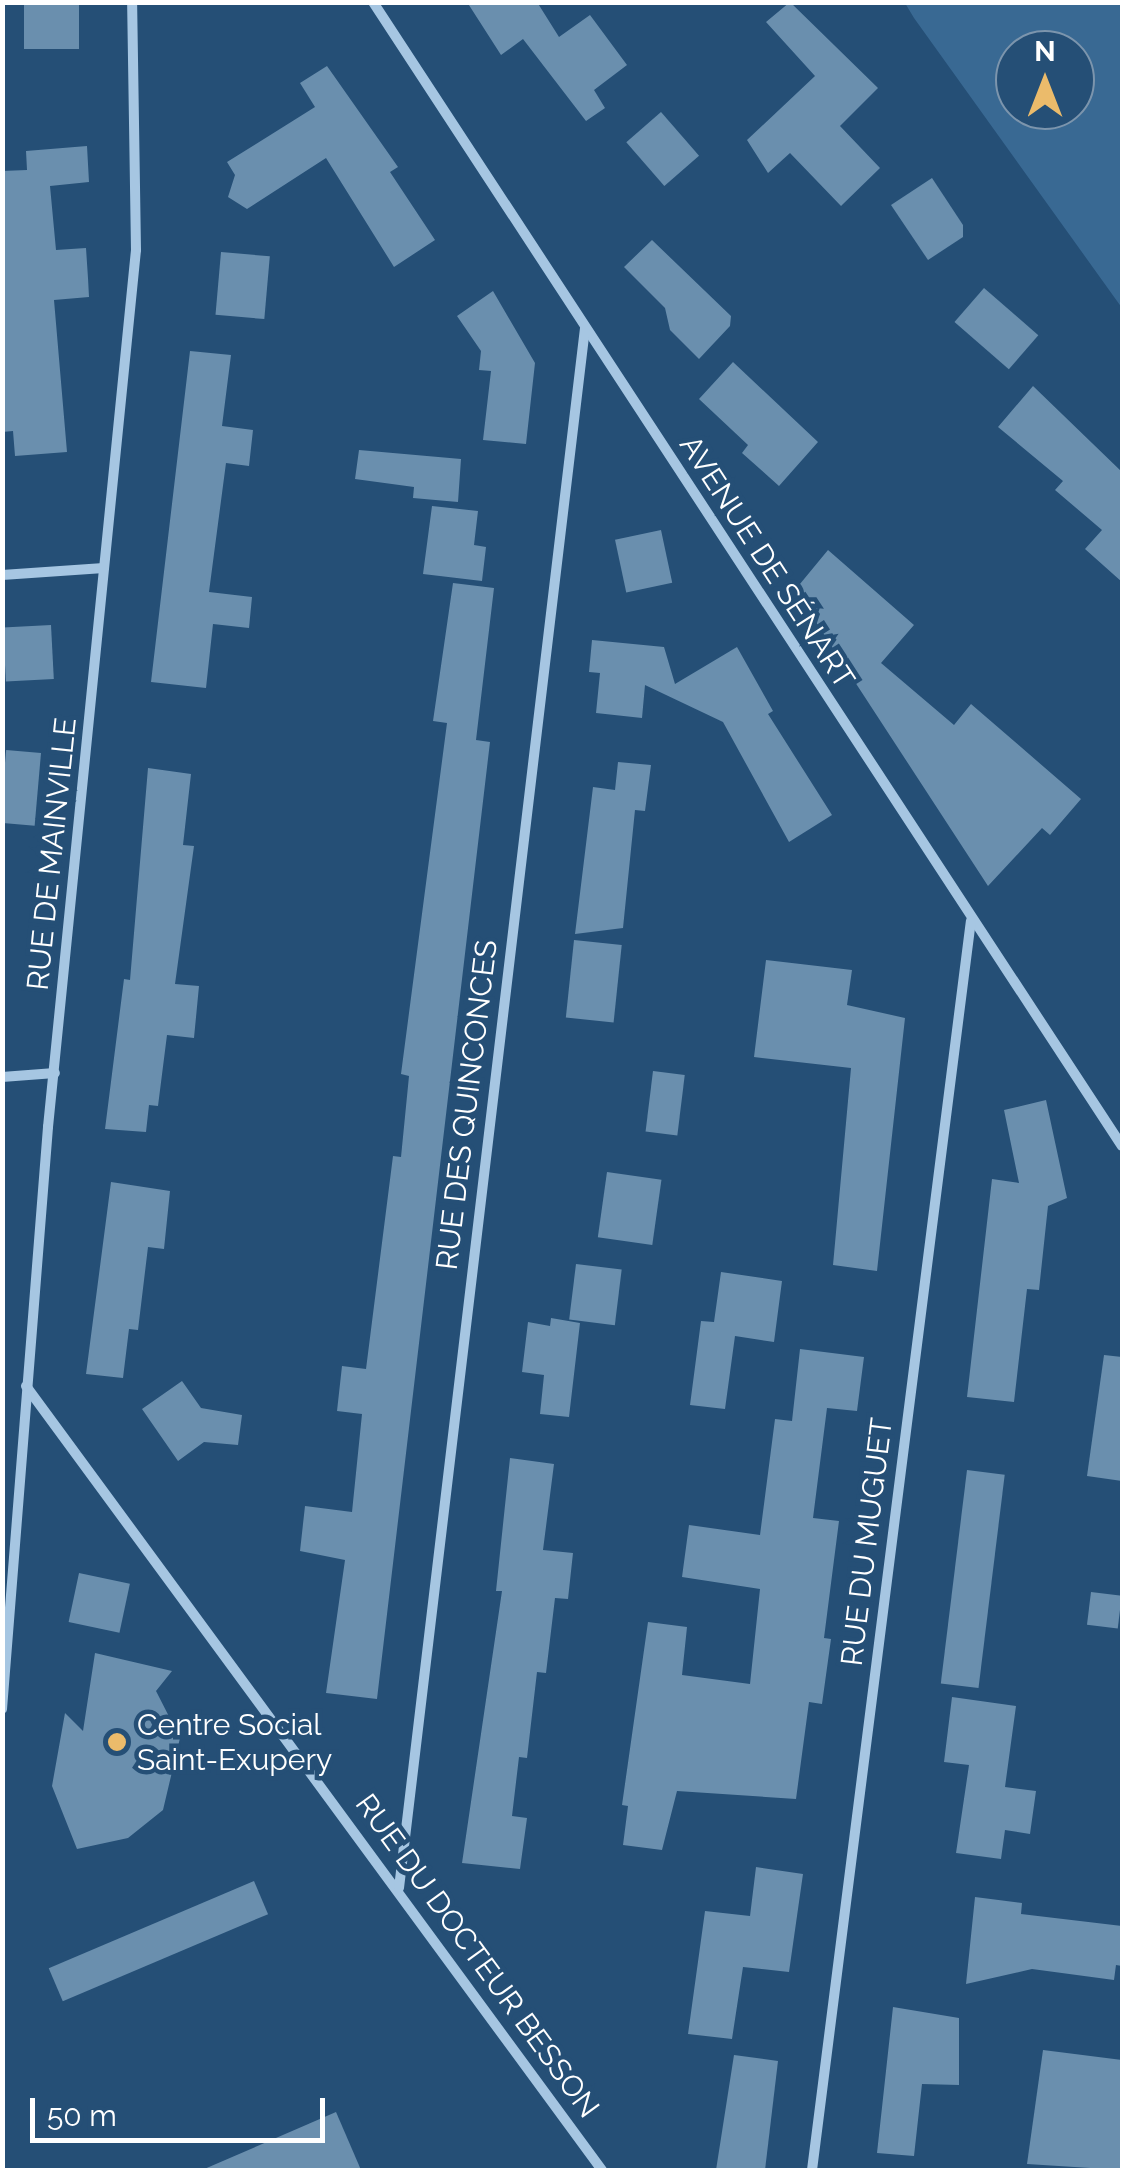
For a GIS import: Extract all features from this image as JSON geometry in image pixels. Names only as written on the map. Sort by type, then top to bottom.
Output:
[{"type":"street","name":"RUE DE MAINVILLE","points":[[2,1709],[17,1580],[25,1385],[136,250],[132,2]]},
{"type":"street","name":"AVENUE DE SÉNART","points":[[373,2],[1122,1146]]},
{"type":"street","name":"RUE DES QUINCONCES","points":[[399,1888],[585,328]]},
{"type":"street","points":[[2,575],[104,568]]},
{"type":"street","name":"RUE DU MUGUET","points":[[812,2170],[971,920]]},
{"type":"street","points":[[2,1077],[55,1073]]},
{"type":"street","name":"RUE DU DOCTEUR BESSON","points":[[25,1385],[399,1888],[602,2170]]},
{"type":"street","points":[[2,1581],[17,1580]]},
{"type":"shaded area","points":[[905,3],[1122,3],[1122,308],[914,18]]},
{"type":"building","points":[[24,2],[79,2],[79,49],[24,49]]},
{"type":"building","points":[[467,2],[537,2],[559,37],[590,15],[627,65],[594,90],[605,108],[586,121],[523,39],[501,55]]},
{"type":"building","points":[[790,2],[878,88],[840,126],[880,168],[841,206],[790,153],[768,173],[747,140],[815,76],[766,22]]},
{"type":"building","points":[[327,66],[398,167],[390,172],[435,240],[394,267],[326,158],[247,209],[228,197],[235,175],[227,162],[315,107],[300,83]]},
{"type":"building","points":[[661,112],[699,156],[664,186],[626,142]]},
{"type":"building","points":[[87,146],[89,182],[50,186],[56,250],[86,248],[88,278],[89,297],[54,300],[67,452],[15,456],[13,431],[2,432],[2,171],[27,170],[26,151]]},
{"type":"building","points":[[932,178],[963,225],[963,237],[928,260],[891,205]]},
{"type":"building","points":[[652,240],[731,316],[730,326],[699,359],[670,330],[665,308],[624,267]]},
{"type":"building","points":[[221,252],[270,256],[264,319],[216,315]]},
{"type":"building","points":[[984,288],[1038,335],[1009,369],[954,322]]},
{"type":"building","points":[[493,291],[535,363],[526,444],[483,440],[491,371],[479,370],[481,351],[457,316]]},
{"type":"building","points":[[190,351],[231,355],[222,426],[253,430],[249,466],[226,463],[209,592],[252,597],[249,628],[213,624],[206,688],[151,682]]},
{"type":"building","points":[[733,362],[818,442],[779,486],[742,453],[748,445],[699,399]]},
{"type":"building","points":[[1033,386],[1122,472],[1122,582],[1085,549],[1102,530],[1055,490],[1063,481],[998,427]]},
{"type":"building","points":[[359,450],[461,459],[458,502],[413,498],[414,487],[355,479]]},
{"type":"building","points":[[432,506],[478,511],[474,545],[486,547],[482,581],[423,574]]},
{"type":"building","points":[[661,530],[672,583],[626,593],[615,540]]},
{"type":"building","points":[[828,550],[914,625],[881,663],[954,725],[971,704],[1081,799],[1050,835],[1042,828],[988,886],[795,590]]},
{"type":"building","points":[[453,583],[494,588],[476,740],[490,742],[377,1699],[326,1693],[345,1560],[300,1551],[305,1506],[352,1512],[362,1414],[337,1411],[342,1366],[366,1369],[393,1156],[401,1157],[409,1076],[401,1074],[447,723],[433,721]]},
{"type":"building","points":[[51,625],[54,679],[6,681],[3,628]]},
{"type":"building","points":[[592,640],[664,647],[675,684],[737,647],[773,711],[768,714],[832,815],[789,842],[723,722],[645,685],[642,718],[596,713],[600,673],[589,672]]},
{"type":"building","points":[[6,750],[41,753],[35,826],[2,823]]},
{"type":"building","points":[[618,762],[651,765],[645,811],[635,810],[623,928],[575,934],[593,787],[615,790]]},
{"type":"building","points":[[148,768],[191,774],[183,845],[194,846],[175,984],[199,986],[194,1038],[167,1035],[158,1106],[149,1105],[146,1132],[105,1129],[124,979],[130,980]]},
{"type":"building","points":[[574,940],[622,945],[614,1023],[566,1018]]},
{"type":"building","points":[[766,960],[852,970],[847,1005],[905,1018],[877,1271],[833,1265],[851,1068],[754,1057]]},
{"type":"building","points":[[653,1071],[685,1075],[677,1135],[646,1132]]},
{"type":"building","points":[[1046,1100],[1067,1198],[1048,1206],[1039,1290],[1027,1289],[1014,1402],[967,1397],[992,1179],[1019,1183],[1004,1110]]},
{"type":"building","points":[[607,1172],[661,1180],[652,1245],[598,1237]]},
{"type":"building","points":[[111,1182],[170,1191],[164,1249],[148,1247],[138,1330],[129,1329],[123,1378],[86,1374]]},
{"type":"building","points":[[576,1264],[622,1270],[615,1325],[569,1320]]},
{"type":"building","points":[[721,1272],[782,1281],[774,1342],[735,1336],[725,1409],[690,1405],[701,1321],[714,1322]]},
{"type":"building","points":[[551,1318],[580,1323],[569,1417],[540,1414],[544,1375],[522,1372],[528,1322],[550,1326]]},
{"type":"building","points":[[800,1349],[864,1357],[857,1411],[827,1408],[813,1518],[839,1521],[824,1638],[831,1639],[822,1704],[809,1702],[796,1799],[677,1791],[662,1850],[623,1845],[628,1806],[622,1805],[648,1622],[687,1627],[682,1675],[750,1684],[760,1589],[682,1577],[689,1525],[760,1535],[775,1419],[792,1421]]},
{"type":"building","points":[[1104,1355],[1122,1357],[1122,1481],[1087,1476]]},
{"type":"building","points":[[182,1381],[201,1408],[242,1415],[238,1445],[204,1442],[178,1461],[142,1409]]},
{"type":"building","points":[[510,1458],[554,1464],[543,1550],[573,1553],[568,1599],[555,1598],[546,1673],[537,1672],[527,1758],[519,1757],[512,1816],[527,1818],[520,1869],[462,1863],[502,1591],[496,1591]]},
{"type":"building","points":[[967,1470],[1005,1475],[979,1688],[941,1683]]},
{"type":"building","points":[[79,1573],[130,1584],[119,1633],[69,1622]]},
{"type":"building","points":[[1091,1592],[1122,1596],[1118,1629],[1087,1625]]},
{"type":"building","name":"Centre Social Saint-Exupery","points":[[95,1653],[172,1671],[156,1691],[180,1738],[163,1810],[128,1838],[77,1849],[52,1786],[65,1713],[83,1731]]},
{"type":"building","points":[[952,1697],[1016,1706],[1005,1787],[1036,1791],[1030,1834],[1005,1830],[1001,1859],[956,1853],[969,1765],[944,1762]]},
{"type":"building","points":[[756,1867],[803,1874],[789,1972],[743,1967],[732,2039],[688,2034],[705,1911],[750,1916]]},
{"type":"building","points":[[254,1881],[268,1914],[63,2001],[49,1968]]},
{"type":"building","points":[[975,1897],[1022,1903],[1021,1914],[1122,1926],[1122,1966],[1116,1965],[1114,1980],[1032,1969],[966,1984]]},
{"type":"building","points":[[893,2007],[959,2018],[959,2085],[922,2084],[914,2156],[877,2153]]},
{"type":"building","points":[[1043,2050],[1122,2060],[1122,2170],[1027,2164]]},
{"type":"building","points":[[734,2055],[778,2061],[765,2170],[716,2170]]},
{"type":"building","points":[[336,2112],[361,2170],[202,2170]]},
{"type":"place","name":"Centre Social Saint-Exupery","points":[[117,1742]]}]
